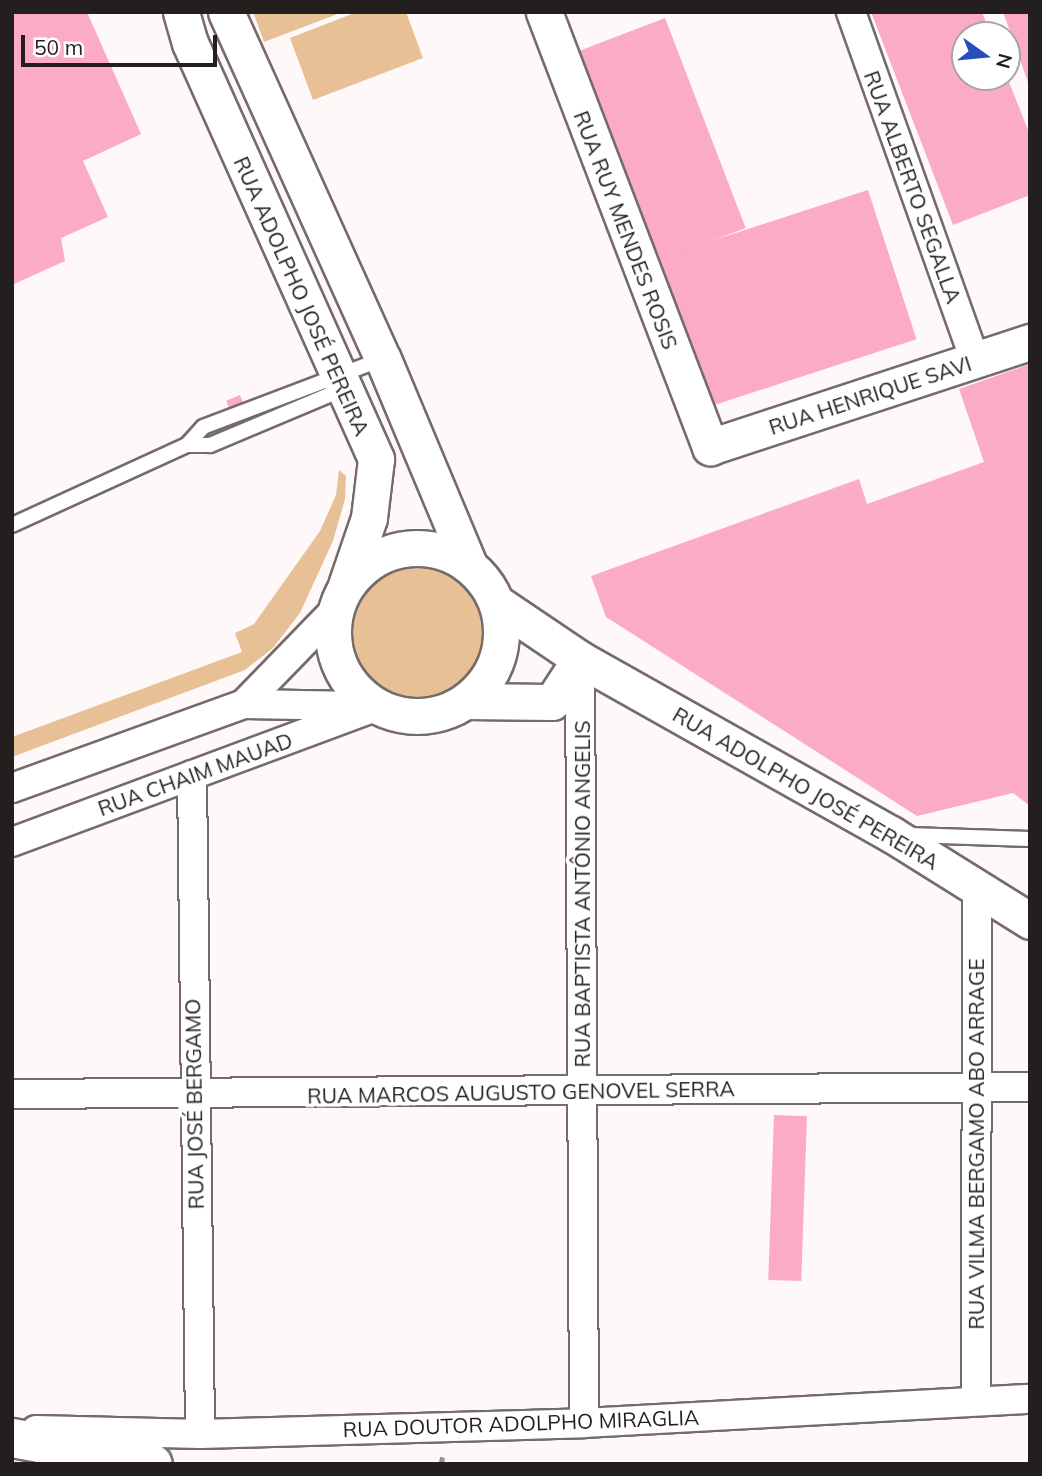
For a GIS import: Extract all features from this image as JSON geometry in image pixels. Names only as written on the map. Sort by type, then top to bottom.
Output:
[{"type":"highway","points":[[12,1438],[153,1464]]},
{"type":"street","name":"RUA ADOLPHO JOSÉ PEREIRA","points":[[181,12],[190,43],[376,458],[369,518],[340,597]]},
{"type":"street","points":[[226,12],[383,359],[470,565],[497,603],[501,630],[498,657],[485,682],[466,701]]},
{"type":"street","name":"RUA RUY MENDES ROSIS","points":[[544,12],[710,447]]},
{"type":"street","name":"RUA ALBERTO SEGALLA","points":[[851,12],[975,361]]},
{"type":"street","name":"RUA HENRIQUE SAVI","points":[[710,447],[1030,342]]},
{"type":"street","points":[[244,704],[340,597],[365,564],[390,551],[417,547],[445,551],[470,565]]},
{"type":"street","points":[[340,597],[332,639],[340,668],[356,692],[377,706],[401,716],[424,717],[466,701],[552,702],[580,659]]},
{"type":"street","name":"RUA ADOLPHO JOSÉ PEREIRA","points":[[497,603],[580,659],[891,834],[1030,921]]},
{"type":"street","name":"RUA BAPTISTA ANTÔNIO ANGELIS","points":[[580,659],[583,1423]]},
{"type":"street","points":[[12,788],[244,704],[377,706]]},
{"type":"street","name":"RUA CHAIM MAUAD","points":[[12,842],[377,706]]},
{"type":"street","name":"RUA JOSÉ BERGAMO","points":[[192,775],[193,1095],[200,1434]]},
{"type":"street","name":"RUA VILMA BERGAMO ABO ARRAGE","points":[[976,1400],[974,1088],[977,888]]},
{"type":"street","name":"RUA MARCOS AUGUSTO GENOVEL SERRA","points":[[12,1094],[193,1095],[1030,1087]]},
{"type":"street","name":"RUA DOUTOR ADOLPHO MIRAGLIA","points":[[12,1431],[200,1434],[583,1423],[1030,1399]]},
{"type":"lane","points":[[12,525],[187,445],[203,427],[340,382],[383,359]]},
{"type":"lane","points":[[891,834],[1030,839]]},
{"type":"shaded area","points":[[253,12],[343,12],[264,42]]},
{"type":"shaded area","points":[[357,12],[406,12],[423,58],[313,100],[290,38]]},
{"type":"shaded area","points":[[339,470],[346,476],[345,499],[333,541],[300,613],[273,648],[245,670],[12,757],[12,737],[242,652],[235,633],[254,624],[320,531],[336,495]]},
{"type":"shaded area","points":[[415,565],[441,570],[463,585],[478,607],[483,633],[478,659],[463,681],[441,696],[415,701],[389,696],[367,681],[352,659],[347,633],[352,607],[367,585],[389,570]]},
{"type":"building","points":[[12,12],[87,12],[141,134],[83,161],[108,217],[61,238],[65,261],[12,285]]},
{"type":"building","points":[[871,12],[982,12],[986,21],[951,21],[951,91],[1013,91],[1030,135],[1030,195],[953,225]]},
{"type":"building","points":[[1003,12],[1030,12],[1030,85],[1021,63],[1021,21],[1006,21]]},
{"type":"building","points":[[665,18],[746,228],[652,264],[572,54]]},
{"type":"building","points":[[868,190],[917,339],[705,408],[657,259]]},
{"type":"building","points":[[1030,364],[1030,806],[1013,793],[917,816],[606,617],[591,576],[859,479],[867,504],[984,462],[959,389]]},
{"type":"building","points":[[240,395],[257,435],[243,440],[226,401]]},
{"type":"building","points":[[774,1115],[807,1116],[801,1281],[768,1280]]}]
